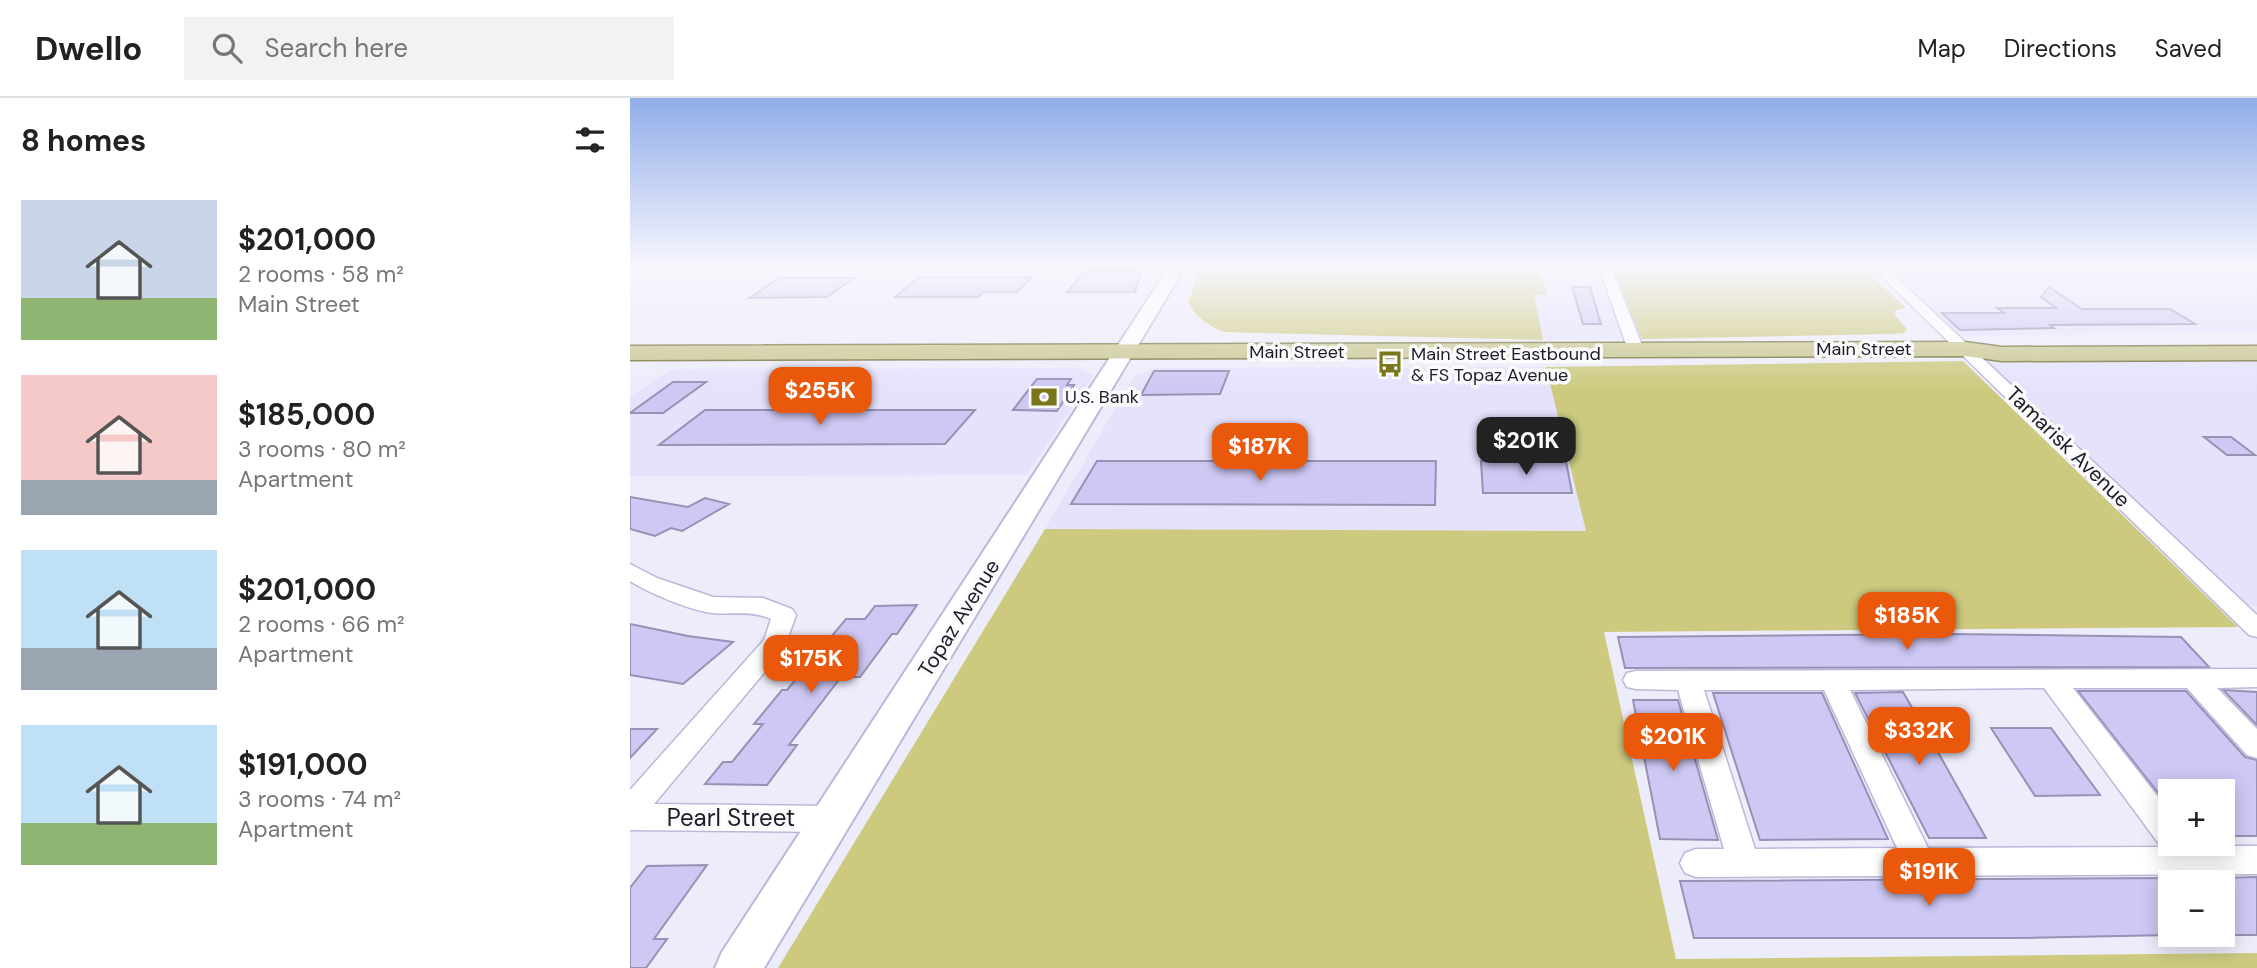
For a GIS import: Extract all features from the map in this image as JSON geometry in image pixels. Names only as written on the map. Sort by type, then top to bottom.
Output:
[{"type":"main road","name":"Main Street","points":[[1965,349],[1989,343],[2257,342]]},
{"type":"main road","name":"Main Street","points":[[630,354],[1965,349],[2002,354],[2257,353]]},
{"type":"street","name":"Topaz Avenue","points":[[738,968],[1152,308]]},
{"type":"street","points":[[1620,308],[1636,350]]},
{"type":"street","name":"Tamarisk Avenue","points":[[1921,308],[2256,626]]},
{"type":"street","points":[[630,571],[649,583],[711,605],[763,606],[784,615],[775,643],[630,811]]},
{"type":"street","points":[[2193,678],[2257,747]]},
{"type":"street","points":[[1636,680],[2257,678]]},
{"type":"street","points":[[2051,679],[2158,819]]},
{"type":"street","points":[[1832,680],[1919,862]]},
{"type":"street","points":[[1688,681],[1744,863]]},
{"type":"street","name":"Pearl Street","points":[[630,817],[832,819]]},
{"type":"street","points":[[1696,863],[1919,862],[2158,853]]},
{"type":"street","points":[[2220,856],[2257,860]]},
{"type":"shaded area","points":[[1191,308],[1537,308],[1543,340],[1224,332]]},
{"type":"shaded area","points":[[1536,308],[1628,308],[1642,339],[1543,340]]},
{"type":"shaded area","points":[[1628,308],[1906,308],[1896,310],[1895,315],[1907,329],[1904,333],[1642,339]]},
{"type":"shaded area","points":[[1931,308],[2257,308],[2257,332],[1961,336]]},
{"type":"shaded area","points":[[2257,359],[2257,607],[2248,606],[1985,361]]},
{"type":"shaded area","points":[[1963,361],[2238,627],[1604,632],[1676,959],[2257,953],[2257,968],[778,968],[1045,529],[1586,531],[1546,367]]},
{"type":"shaded area","points":[[1546,367],[1587,531],[1045,529],[1134,376],[1157,368]]},
{"type":"shaded area","points":[[1079,368],[1094,375],[1027,475],[630,476],[630,397],[671,369]]},
{"type":"building","points":[[1578,308],[1596,308],[1601,324],[1583,324]]},
{"type":"building","points":[[1997,308],[2170,309],[2195,324],[2050,325],[2054,328],[1960,330],[1942,313],[2004,313]]},
{"type":"building","points":[[1154,371],[1229,371],[1220,394],[1141,395]]},
{"type":"building","name":"U.S. Bank","points":[[1037,379],[1071,379],[1067,385],[1074,385],[1057,411],[1013,410]]},
{"type":"building","points":[[673,382],[706,382],[663,413],[630,413]]},
{"type":"building","points":[[705,410],[975,410],[945,444],[659,445]]},
{"type":"building","points":[[2204,437],[2231,437],[2255,455],[2227,455]]},
{"type":"building","points":[[1097,461],[1436,461],[1435,505],[1071,504]]},
{"type":"building","points":[[1481,461],[1566,461],[1572,493],[1483,493]]},
{"type":"building","points":[[630,497],[688,507],[705,498],[729,504],[682,531],[671,528],[655,536],[630,529]]},
{"type":"building","points":[[917,605],[897,634],[892,634],[860,677],[841,677],[789,745],[797,745],[767,785],[705,784],[723,762],[732,762],[763,724],[754,724],[782,690],[787,690],[846,619],[865,619],[875,606]]},
{"type":"building","points":[[630,624],[733,642],[683,684],[630,675]]},
{"type":"building","points":[[1950,634],[2181,637],[2209,667],[1625,668],[1618,637]]},
{"type":"building","points":[[2223,690],[2257,692],[2257,725]]},
{"type":"building","points":[[2078,691],[2186,691],[2245,757],[2257,760],[2257,836],[2235,836],[2235,779],[2158,779],[2158,793]]},
{"type":"building","points":[[1903,692],[1986,838],[1929,838],[1855,693]]},
{"type":"building","points":[[1713,693],[1822,693],[1888,839],[1760,840]]},
{"type":"building","points":[[1633,700],[1678,700],[1718,840],[1660,839]]},
{"type":"building","points":[[1991,728],[2051,728],[2100,795],[2035,796]]},
{"type":"building","points":[[630,729],[657,729],[630,758]]},
{"type":"building","points":[[707,865],[654,939],[667,939],[646,968],[630,968],[630,888],[647,866]]},
{"type":"building","points":[[2257,877],[2257,935],[2235,935],[2235,878]]},
{"type":"building","points":[[2158,878],[2158,935],[1694,938],[1680,881]]},
{"type":"place","name":"Main Street Eastbound & FS Topaz Avenue","points":[[1390,364]]},
{"type":"place","name":"U.S. Bank","points":[[1044,397]]}]
